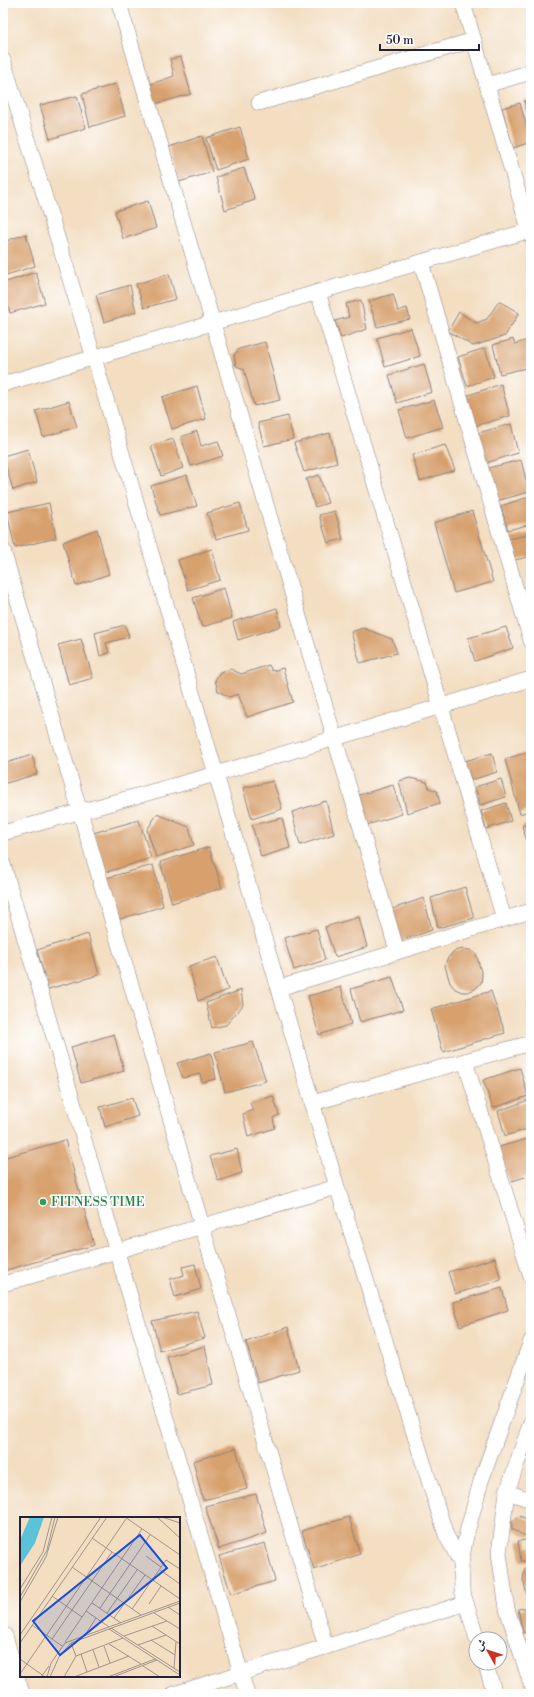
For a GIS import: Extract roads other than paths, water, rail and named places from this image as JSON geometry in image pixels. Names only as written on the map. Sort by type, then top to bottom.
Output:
[{"type":"main road","points":[[3,1636],[20,1694]]},
{"type":"street","points":[[120,3],[334,738],[398,951]]},
{"type":"street","points":[[3,384],[421,262],[530,232],[463,3]]},
{"type":"street","points":[[259,103],[474,40]]},
{"type":"street","points":[[3,60],[94,358],[337,1187],[446,1535],[461,1563]]},
{"type":"street","points":[[487,85],[531,72]]},
{"type":"street","points":[[421,262],[531,641]]},
{"type":"street","points":[[318,292],[504,919]]},
{"type":"street","points":[[3,550],[326,1647]]},
{"type":"street","points":[[3,834],[216,774],[531,679]]},
{"type":"street","points":[[3,864],[247,1694]]},
{"type":"street","points":[[279,988],[531,911]]},
{"type":"street","points":[[312,1103],[531,1043]]},
{"type":"street","points":[[465,1061],[531,1277]]},
{"type":"street","points":[[3,1284],[337,1187]]},
{"type":"street","points":[[475,1631],[462,1590],[461,1563],[466,1536],[481,1481],[531,1341]]},
{"type":"street","points":[[531,1422],[507,1492],[499,1553],[507,1609],[531,1684]]},
{"type":"street","points":[[507,1492],[531,1500]]},
{"type":"street","points":[[174,1694],[466,1603]]},
{"type":"street","points":[[487,1671],[495,1694]]},
{"type":"place","name":"FITNESS TIME","points":[[43,1202]]}]
